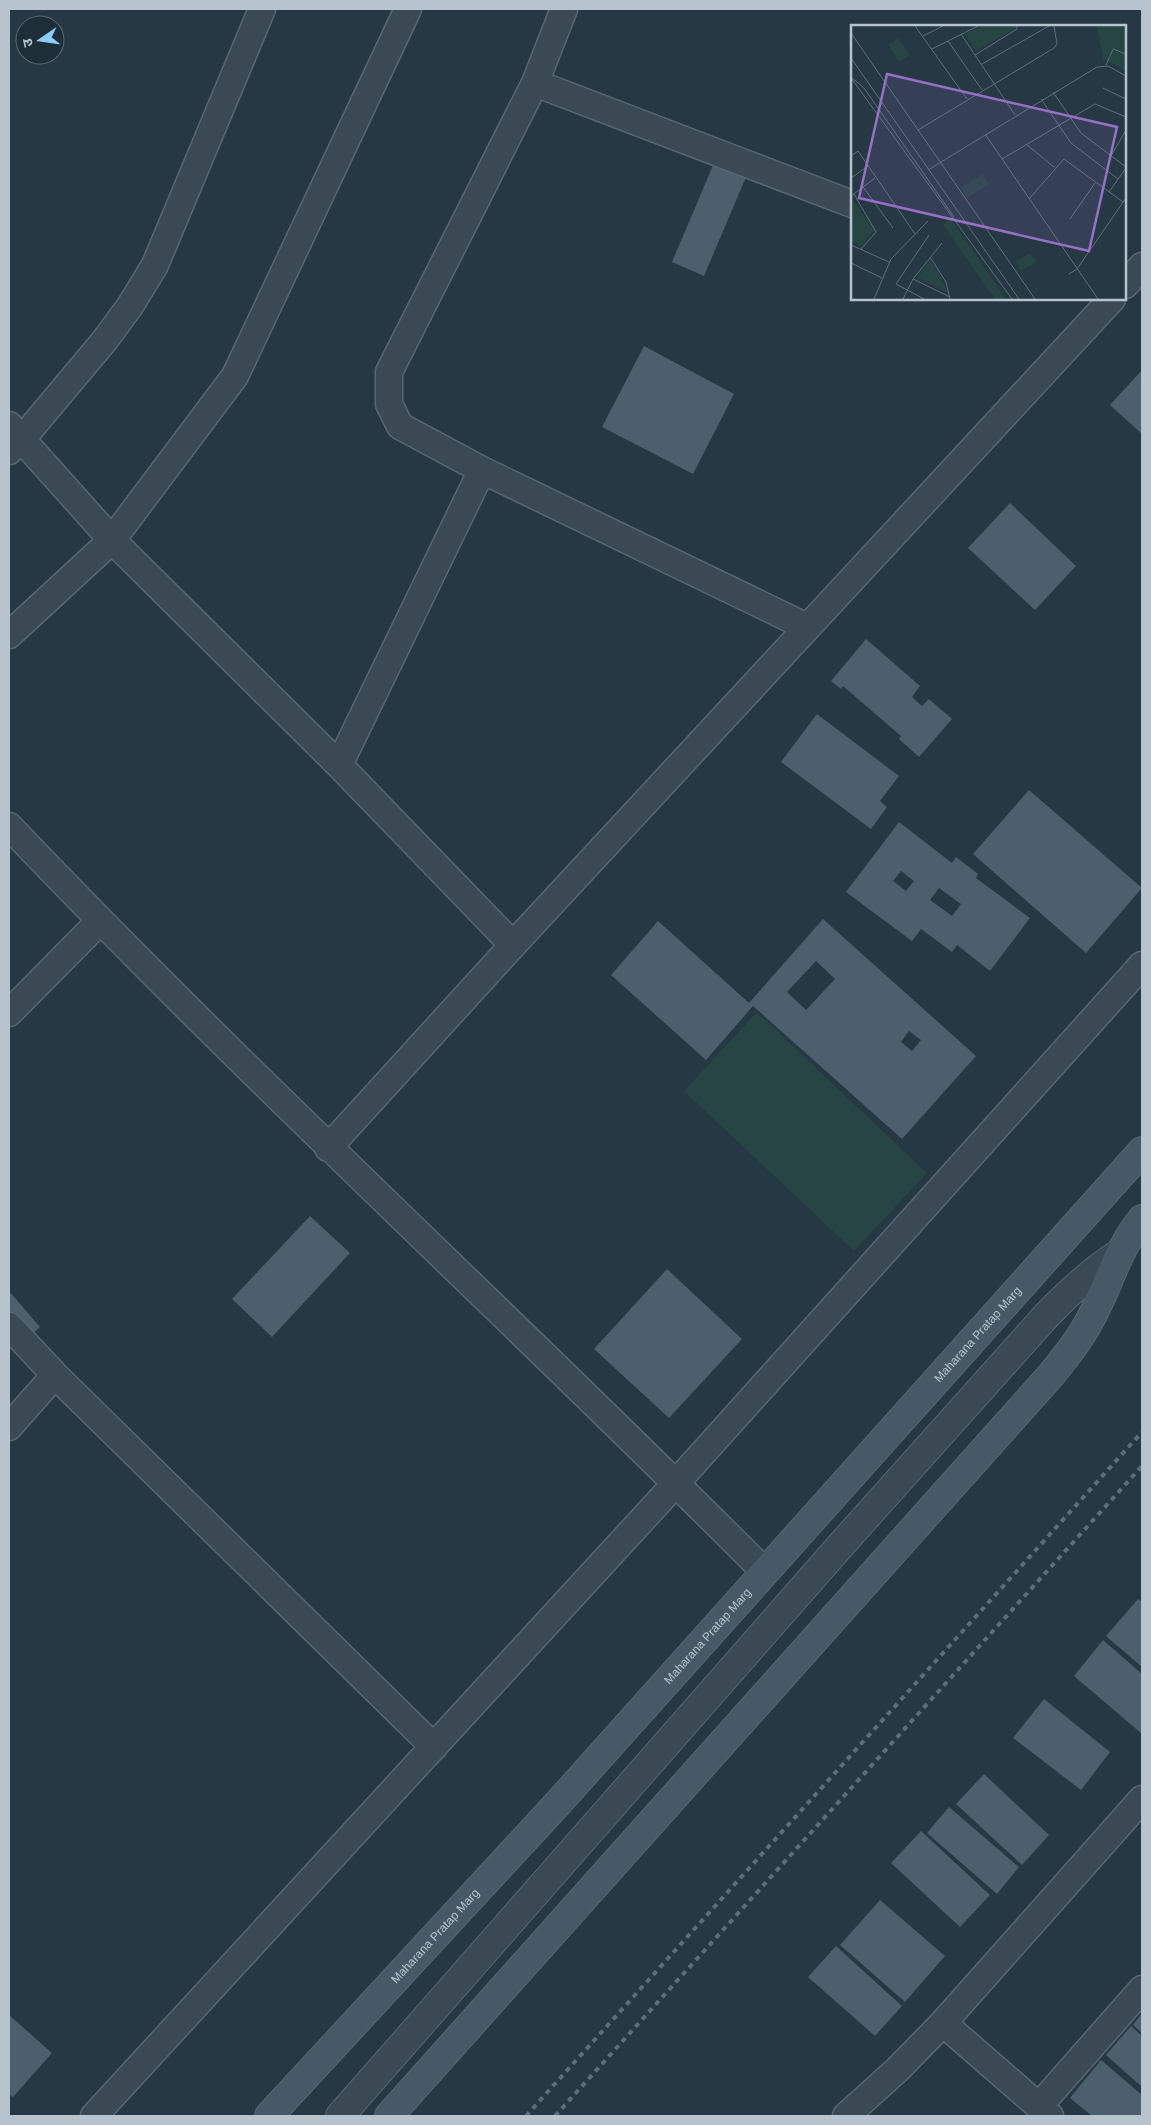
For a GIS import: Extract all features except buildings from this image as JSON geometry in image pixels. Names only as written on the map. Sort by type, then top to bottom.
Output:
[{"type":"main road","name":"Maharana Pratap Marg","points":[[269,2116],[560,1801],[1142,1151]]},
{"type":"main road","points":[[389,2116],[1052,1375],[1079,1341],[1097,1306],[1118,1254],[1142,1219]]},
{"type":"street","points":[[262,9],[154,265],[130,306],[105,340],[13,439],[339,765],[513,945]]},
{"type":"street","points":[[9,635],[112,540],[235,376],[408,9]]},
{"type":"street","points":[[564,9],[535,83],[390,372],[389,404],[400,426],[482,470],[807,627]]},
{"type":"street","points":[[535,83],[851,204]]},
{"type":"street","points":[[1126,284],[1142,266]]},
{"type":"street","points":[[328,1148],[513,945],[1111,300]]},
{"type":"street","points":[[339,765],[482,470]]},
{"type":"street","points":[[9,826],[100,921],[328,1148],[676,1483],[765,1572]]},
{"type":"street","points":[[9,1014],[100,921]]},
{"type":"street","points":[[94,2116],[676,1483],[1142,966]]},
{"type":"street","points":[[340,2116],[841,1545],[1046,1316],[1069,1291],[1118,1254]]},
{"type":"street","points":[[9,1326],[55,1375],[434,1747]]},
{"type":"street","points":[[9,1427],[55,1375]]},
{"type":"street","points":[[851,2114],[944,2023],[1142,1799]]},
{"type":"street","points":[[944,2023],[1044,2111],[1142,1989]]},
{"type":"green space","points":[[757,1012],[927,1173],[854,1251],[684,1091]]},
{"type":"railway","points":[[526,2116],[1142,1432]]},
{"type":"railway","points":[[555,2116],[1142,1466]]}]
